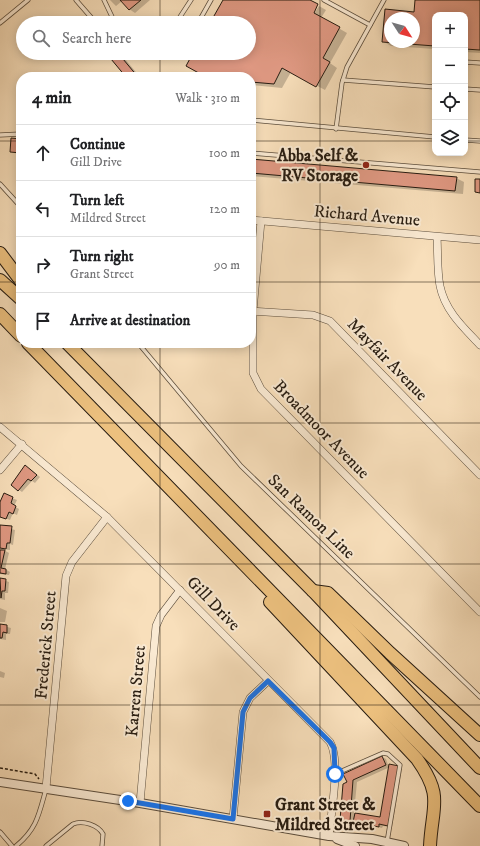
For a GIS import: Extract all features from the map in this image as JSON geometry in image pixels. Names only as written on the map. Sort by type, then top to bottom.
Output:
[{"type":"highway","points":[[0,253],[16,274]]},
{"type":"highway","points":[[0,280],[16,294]]},
{"type":"highway","points":[[0,314],[16,331]]},
{"type":"highway","points":[[33,348],[480,806]]},
{"type":"highway","points":[[72,348],[313,591],[480,768]]},
{"type":"highway","points":[[232,552],[240,568],[312,649],[412,754],[427,774],[433,787],[435,802],[430,846]]},
{"type":"highway","points":[[313,591],[328,593],[480,735]]},
{"type":"street","name":"Richard Avenue","points":[[256,220],[480,240]]},
{"type":"street","name":"Broadmoor Avenue","points":[[256,271],[261,221]]},
{"type":"street","points":[[437,237],[440,287],[448,306],[459,324],[480,345]]},
{"type":"street","name":"Mayfair Avenue","points":[[256,311],[313,315],[330,321],[480,475]]},
{"type":"street","name":"Broadmoor Avenue","points":[[253,348],[253,373],[262,389],[480,612]]},
{"type":"street","name":"Gill Drive","points":[[0,427],[107,517],[330,742],[334,748],[335,774],[329,836]]},
{"type":"street","points":[[0,470],[22,444]]},
{"type":"street","name":"Frederick Street","points":[[46,788],[66,576],[72,562],[107,517]]},
{"type":"street","name":"Karren Street","points":[[140,803],[156,626],[161,615],[180,590]]},
{"type":"street","points":[[233,819],[243,712],[250,698],[268,681]]},
{"type":"street","points":[[0,782],[140,803],[329,836],[372,839],[404,846]]},
{"type":"street","points":[[329,836],[356,846]]},
{"type":"lane","points":[[0,23],[28,0]]},
{"type":"lane","points":[[76,0],[90,16]]},
{"type":"lane","points":[[104,0],[112,16]]},
{"type":"lane","points":[[181,16],[191,0]]},
{"type":"lane","points":[[202,16],[212,0]]},
{"type":"lane","points":[[324,0],[370,25]]},
{"type":"lane","points":[[336,129],[343,80],[347,67],[384,0]]},
{"type":"lane","points":[[468,62],[480,63]]},
{"type":"lane","points":[[343,80],[432,87]]},
{"type":"lane","points":[[468,89],[480,90]]},
{"type":"lane","points":[[256,121],[432,137]]},
{"type":"lane","points":[[0,135],[16,134]]},
{"type":"lane","points":[[468,140],[480,141]]},
{"type":"lane","points":[[256,153],[480,172]]},
{"type":"lane","points":[[0,184],[16,202]]},
{"type":"lane","name":"San Ramon Line","points":[[142,348],[241,466],[480,697]]},
{"type":"lane","points":[[335,774],[383,753],[388,754],[400,765],[387,842]]},
{"type":"lane","points":[[16,846],[24,839],[36,823],[46,788]]},
{"type":"lane","points":[[46,846],[73,824],[78,822],[98,827],[103,834],[102,846]]},
{"type":"lane","points":[[0,832],[12,846]]},
{"type":"path","points":[[0,768],[36,774],[46,788]]},
{"type":"building","points":[[120,0],[141,0],[129,10]]},
{"type":"building","points":[[223,0],[310,0],[318,4],[314,13],[340,27],[323,58],[330,62],[316,87],[282,68],[274,84],[256,82],[256,72],[197,72],[186,66],[189,60],[256,60],[256,16],[214,16]]},
{"type":"building","points":[[415,0],[480,0],[480,50],[468,49],[468,12],[432,12],[432,46],[420,45],[420,12],[414,12]]},
{"type":"building","points":[[385,9],[414,12],[385,12]]},
{"type":"building","points":[[384,20],[384,42],[382,42]]},
{"type":"building","points":[[112,60],[124,60],[134,72],[122,72]]},
{"type":"building","points":[[11,138],[16,138],[16,153],[10,152]]},
{"type":"building","points":[[256,159],[457,177],[455,191],[256,173]]},
{"type":"building","points":[[475,179],[480,179],[480,193],[475,192]]},
{"type":"building","points":[[25,465],[37,475],[31,481],[28,479],[18,491],[11,485]]},
{"type":"building","points":[[4,493],[13,497],[11,503],[16,506],[13,514],[9,512],[6,519],[0,517],[0,502]]},
{"type":"building","points":[[0,525],[12,526],[10,543],[7,543],[6,549],[0,548]]},
{"type":"building","points":[[0,550],[5,550],[1,568],[6,569],[6,574],[0,573]]},
{"type":"building","points":[[0,578],[6,579],[5,591],[2,591],[1,598]]},
{"type":"building","points":[[0,624],[7,625],[7,633],[3,632],[2,638],[0,638]]},
{"type":"building","points":[[382,756],[386,765],[353,780],[350,821],[340,820],[343,784],[347,782],[343,774]]},
{"type":"building","points":[[389,764],[399,766],[388,826],[379,824],[379,827],[353,822],[355,813],[380,817]]},
{"type":"place","name":"Abba Self & RV Storage","points":[[366,165]]},
{"type":"place","name":"Grant Street & Mildred Street","points":[[267,814]]},
{"type":"route","points":[[128,801],[233,819],[243,712],[250,698],[268,681],[330,742],[334,748],[335,774]]}]
